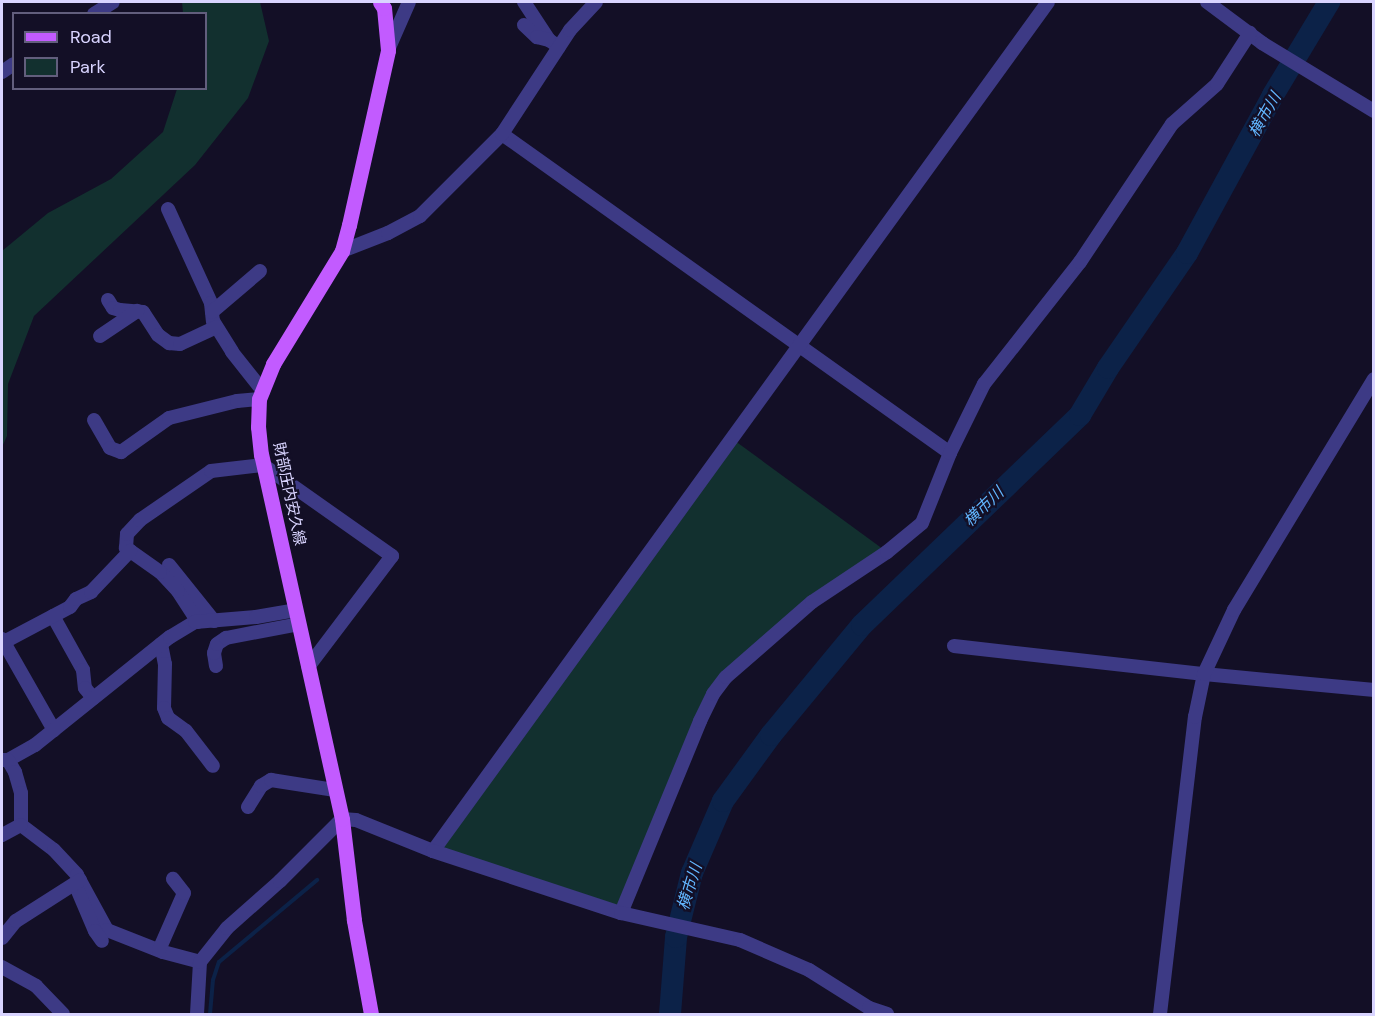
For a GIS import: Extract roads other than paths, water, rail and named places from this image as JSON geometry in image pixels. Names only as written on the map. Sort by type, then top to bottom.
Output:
[{"type":"main road","name":"財部庄内安久線","points":[[371,1014],[354,920],[342,819],[263,465],[258,427],[261,395],[273,364],[342,251],[388,50],[384,8],[380,2]]},
{"type":"street","points":[[97,12],[113,2]]},
{"type":"street","points":[[388,50],[409,2]]},
{"type":"street","points":[[524,2],[554,44]]},
{"type":"street","points":[[342,251],[388,233],[420,216],[502,134],[554,44],[596,2]]},
{"type":"street","points":[[433,851],[1048,2]]},
{"type":"street","points":[[1207,2],[1262,43],[1374,111]]},
{"type":"street","points":[[524,25],[537,37],[554,44]]},
{"type":"street","points":[[627,914],[700,721],[713,694],[726,677],[812,602],[887,552],[922,523],[950,453],[984,384],[1080,262],[1172,124],[1216,84],[1250,33]]},
{"type":"street","points":[[502,134],[950,453]]},
{"type":"street","points":[[94,420],[110,448],[121,452],[169,418],[261,395],[216,327],[211,303],[168,209]]},
{"type":"street","points":[[212,312],[260,271]]},
{"type":"street","points":[[108,300],[113,308],[143,312],[158,335],[169,343],[180,344],[216,327]]},
{"type":"street","points":[[100,336],[137,311]]},
{"type":"street","points":[[1160,1014],[1195,717],[1203,674],[1234,610],[1374,379]]},
{"type":"street","points":[[198,622],[178,591],[160,572],[126,548],[127,534],[140,520],[211,471],[263,465],[392,556],[308,667]]},
{"type":"street","points":[[54,730],[3,640],[53,616],[91,592],[130,551]]},
{"type":"street","points":[[169,565],[214,621]]},
{"type":"street","points":[[53,616],[83,670],[85,688],[93,698]]},
{"type":"street","points":[[21,825],[21,793],[15,772],[5,760],[54,730],[161,644],[198,622],[256,617],[297,617]]},
{"type":"street","points":[[216,666],[214,653],[217,644],[226,638],[297,617]]},
{"type":"street","points":[[161,644],[165,664],[164,708],[168,718],[186,731],[213,766]]},
{"type":"street","points":[[954,646],[1203,674],[1374,690]]},
{"type":"street","points":[[248,807],[261,786],[271,780],[335,790]]},
{"type":"street","points":[[196,1014],[200,962],[227,928],[280,881],[342,819],[356,820],[433,851],[627,914],[727,937],[770,951],[799,965],[869,1008],[887,1014]]},
{"type":"street","points":[[2,835],[21,825]]},
{"type":"street","points":[[21,825],[54,850],[78,882],[106,930],[159,950],[200,962]]},
{"type":"street","points":[[159,950],[184,892],[173,879]]},
{"type":"street","points":[[2,938],[16,921],[78,882]]},
{"type":"street","points":[[78,882],[95,931],[102,941]]},
{"type":"street","points":[[2,967],[36,986],[63,1014]]},
{"type":"waterway","name":"横市川","points":[[670,1014],[676,937],[692,873],[723,801],[771,735],[862,625],[1080,415],[1108,368],[1187,253],[1273,95],[1329,2]]},
{"type":"waterway","points":[[210,1014],[213,980],[219,962],[317,880]]}]
